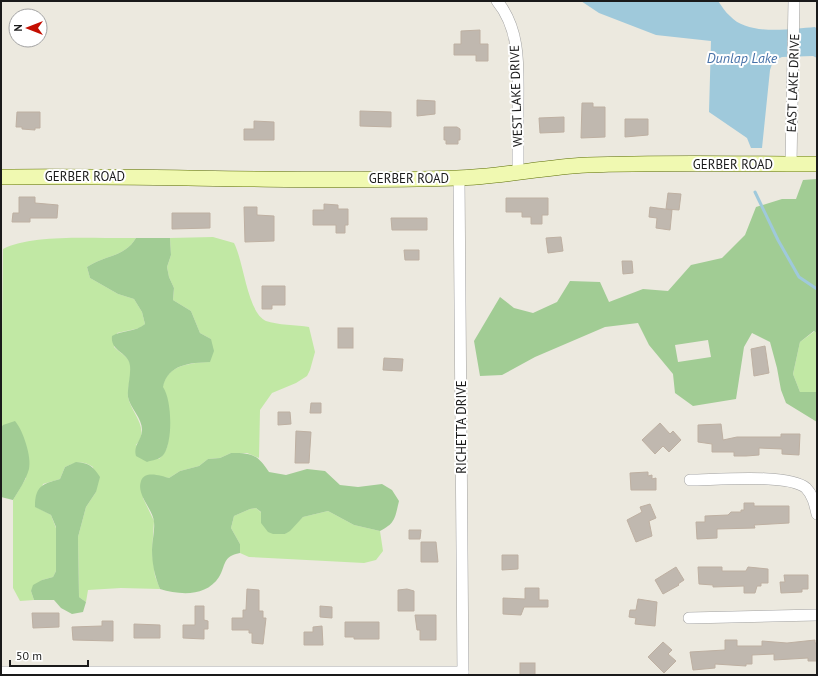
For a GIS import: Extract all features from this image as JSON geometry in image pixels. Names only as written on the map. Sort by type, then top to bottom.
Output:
[{"type":"street","name":"WEST LAKE DRIVE","points":[[497,1],[509,22],[515,41],[518,66],[518,171]]},
{"type":"street","name":"EAST LAKE DRIVE","points":[[791,164],[795,18],[794,1]]},
{"type":"street","name":"GERBER ROAD","points":[[1,176],[110,176],[240,179],[459,178],[586,165],[714,163],[817,164]]},
{"type":"street","name":"RICHETTA DRIVE","points":[[459,178],[464,673]]},
{"type":"street","points":[[690,480],[786,479],[806,488],[811,495],[817,514]]},
{"type":"street","points":[[689,618],[817,615]]},
{"type":"street","points":[[1,672],[464,673]]},
{"type":"green space","points":[[817,179],[817,333],[814,331],[800,342],[793,374],[800,392],[817,392],[817,422],[786,403],[781,390],[770,342],[752,333],[744,347],[736,399],[693,406],[675,393],[673,374],[649,345],[638,323],[605,327],[535,357],[502,375],[480,376],[474,341],[500,297],[514,308],[533,313],[557,302],[570,281],[600,282],[609,302],[643,289],[668,291],[691,265],[722,258],[745,235],[756,207],[782,199],[796,199],[803,180]],"holes":[[[708,340],[711,357],[678,362],[675,345]]]},
{"type":"green space","points":[[213,237],[234,243],[250,297],[254,308],[260,316],[266,321],[309,327],[315,352],[307,376],[296,383],[272,393],[260,410],[259,458],[247,453],[231,453],[220,458],[208,459],[199,466],[180,471],[169,478],[151,475],[143,498],[154,521],[152,552],[155,576],[160,589],[121,588],[88,590],[86,602],[79,597],[78,537],[86,507],[96,492],[93,467],[86,463],[79,462],[72,464],[65,467],[60,479],[43,484],[36,507],[51,515],[56,528],[56,571],[53,577],[42,580],[31,591],[34,600],[20,601],[13,588],[13,500],[26,478],[1,428],[3,249],[16,244],[49,239],[136,238],[126,249],[87,267],[90,278],[118,294],[134,299],[142,312],[145,324],[140,328],[117,333],[114,347],[125,356],[131,367],[128,397],[139,421],[142,433],[136,445],[159,459],[167,447],[168,432],[163,401],[163,386],[169,374],[183,366],[210,362],[211,339],[200,333],[191,311],[173,300],[174,288],[169,277],[167,267],[171,255],[170,238]]},
{"type":"green space","points":[[136,238],[170,238],[171,255],[167,267],[169,277],[174,288],[173,300],[191,311],[200,333],[211,339],[214,351],[210,362],[181,366],[175,369],[166,379],[163,387],[170,410],[169,440],[167,448],[162,456],[158,459],[147,462],[136,456],[135,452],[142,427],[141,422],[128,397],[130,370],[129,361],[117,349],[112,341],[112,336],[141,327],[145,324],[142,312],[134,299],[118,294],[90,278],[87,267],[126,249]]},
{"type":"green space","points":[[815,331],[817,333],[817,392],[800,392],[793,374],[800,342]]},
{"type":"green space","points":[[15,421],[26,444],[30,464],[26,477],[13,500],[1,497],[1,428],[3,425]]},
{"type":"green space","points":[[231,453],[244,453],[257,458],[269,472],[286,475],[307,469],[325,471],[340,485],[358,487],[382,484],[392,490],[399,501],[394,519],[389,525],[380,531],[354,525],[328,511],[303,517],[290,531],[285,534],[273,534],[268,532],[261,523],[261,512],[256,508],[250,509],[234,516],[231,528],[240,544],[240,553],[234,554],[227,559],[219,577],[214,584],[192,593],[160,589],[155,575],[153,560],[152,547],[154,522],[141,491],[141,481],[146,476],[150,475],[158,475],[169,478],[180,471],[199,466],[208,459],[220,458]]},
{"type":"green space","points":[[76,462],[84,463],[90,466],[100,477],[96,492],[86,507],[78,537],[79,597],[86,602],[83,612],[72,614],[61,608],[54,600],[34,600],[31,591],[33,585],[42,580],[53,577],[56,571],[56,527],[51,515],[35,507],[36,494],[44,485],[60,479],[65,467]]},
{"type":"green space","points":[[256,508],[285,534],[303,517],[328,511],[354,525],[380,531],[383,551],[376,560],[364,563],[249,557],[240,553],[240,544],[231,528],[234,516]]},
{"type":"water","name":"Dunlap Lake","points":[[581,1],[718,1],[725,11],[738,22],[758,29],[782,30],[815,27],[817,29],[817,58],[813,56],[782,57],[773,61],[770,70],[762,148],[751,148],[747,138],[709,112],[711,41],[656,35],[599,13]]},
{"type":"building","points":[[480,30],[480,44],[488,44],[488,61],[476,61],[476,55],[454,55],[454,44],[461,44],[461,31]]},
{"type":"building","points":[[417,100],[435,101],[435,114],[417,116]]},
{"type":"building","points":[[582,103],[593,103],[593,107],[605,107],[605,137],[581,138]]},
{"type":"building","points":[[360,111],[391,112],[391,127],[360,126]]},
{"type":"building","points":[[17,112],[40,112],[40,128],[35,128],[35,130],[16,127]]},
{"type":"building","points":[[564,117],[564,132],[540,133],[539,118]]},
{"type":"building","points":[[625,119],[648,119],[648,135],[625,137]]},
{"type":"building","points":[[254,121],[274,122],[274,140],[244,140],[244,129],[254,129]]},
{"type":"building","points":[[444,127],[457,127],[460,129],[460,140],[458,140],[458,144],[446,144],[446,140],[444,140]]},
{"type":"building","points":[[668,193],[681,194],[679,210],[666,209]]},
{"type":"building","points":[[19,197],[35,197],[35,203],[58,205],[57,218],[30,218],[30,222],[12,222],[13,213],[19,213]]},
{"type":"building","points":[[506,198],[548,198],[548,215],[542,215],[542,224],[531,224],[531,217],[522,217],[522,212],[506,212]]},
{"type":"building","points":[[324,204],[338,205],[338,209],[348,209],[348,225],[345,225],[345,233],[336,233],[336,225],[313,225],[313,210],[324,210]]},
{"type":"building","points":[[244,207],[257,207],[257,215],[274,216],[274,241],[245,242]]},
{"type":"building","points":[[650,207],[672,210],[670,230],[656,228],[657,218],[649,217]]},
{"type":"building","points":[[172,213],[210,213],[210,228],[172,229]]},
{"type":"building","points":[[391,218],[427,218],[427,230],[392,230]]},
{"type":"building","points":[[561,237],[563,251],[548,253],[546,238]]},
{"type":"building","points":[[404,250],[419,250],[419,260],[405,260]]},
{"type":"building","points":[[622,261],[632,261],[633,273],[623,274]]},
{"type":"building","points":[[262,286],[285,286],[285,305],[272,305],[272,309],[262,309]]},
{"type":"building","points":[[338,328],[353,328],[353,348],[338,348]]},
{"type":"building","points":[[765,346],[769,373],[754,376],[751,349]]},
{"type":"building","points":[[384,358],[403,359],[402,371],[383,370]]},
{"type":"building","points":[[311,403],[321,403],[321,413],[310,413]]},
{"type":"building","points":[[278,412],[290,412],[291,424],[278,425]]},
{"type":"building","points":[[660,423],[670,434],[673,431],[681,440],[669,452],[663,446],[655,454],[642,440]]},
{"type":"building","points":[[721,424],[723,440],[737,437],[781,437],[781,434],[800,434],[799,455],[782,454],[782,449],[759,448],[759,455],[734,456],[734,452],[712,452],[712,444],[698,442],[698,425]]},
{"type":"building","points":[[296,431],[311,432],[309,463],[295,463]]},
{"type":"building","points":[[648,472],[648,476],[652,475],[652,479],[656,478],[656,490],[631,490],[630,473]]},
{"type":"building","points":[[744,503],[754,503],[754,506],[789,506],[789,523],[754,525],[755,528],[717,529],[717,538],[697,539],[696,522],[705,522],[705,516],[728,515],[731,512],[741,512],[741,510],[744,510]]},
{"type":"building","points":[[650,504],[656,518],[649,521],[652,536],[636,542],[627,520],[642,512],[640,507]]},
{"type":"building","points":[[409,530],[421,530],[420,539],[409,539]]},
{"type":"building","points":[[421,542],[436,542],[438,562],[421,562]]},
{"type":"building","points":[[502,555],[518,555],[518,569],[502,570]]},
{"type":"building","points":[[676,567],[684,580],[678,584],[679,585],[663,594],[655,580]]},
{"type":"building","points":[[698,567],[722,567],[722,571],[746,571],[748,567],[768,569],[768,583],[761,583],[761,586],[757,586],[755,593],[744,593],[744,586],[713,587],[713,585],[699,584]]},
{"type":"building","points":[[784,575],[808,575],[808,589],[802,589],[802,592],[781,593],[780,582],[785,582]]},
{"type":"building","points":[[525,588],[539,588],[539,600],[548,600],[548,607],[524,607],[521,615],[503,614],[503,598],[525,599]]},
{"type":"building","points":[[247,589],[259,590],[259,611],[263,611],[263,618],[266,618],[263,644],[252,643],[252,633],[249,633],[249,630],[232,630],[232,618],[243,618],[243,610],[246,610]]},
{"type":"building","points":[[407,589],[414,591],[414,611],[398,611],[398,590]]},
{"type":"building","points":[[638,599],[657,602],[655,626],[635,624],[636,618],[629,617],[630,610],[636,610]]},
{"type":"building","points":[[195,606],[204,606],[204,620],[208,621],[208,629],[204,629],[204,639],[183,638],[183,625],[195,625]]},
{"type":"building","points":[[320,606],[332,607],[332,618],[320,617]]},
{"type":"building","points":[[32,613],[59,613],[59,627],[33,628]]},
{"type":"building","points":[[415,615],[436,615],[436,640],[420,640],[420,630],[417,630]]},
{"type":"building","points":[[102,621],[113,621],[113,641],[73,640],[72,627],[102,626]]},
{"type":"building","points":[[345,622],[379,622],[379,639],[354,639],[354,637],[345,637]]},
{"type":"building","points":[[134,624],[160,625],[160,638],[134,638]]},
{"type":"building","points":[[322,626],[323,645],[304,645],[304,632],[313,632],[313,627]]},
{"type":"building","points":[[725,640],[737,640],[737,646],[762,646],[762,641],[787,643],[815,640],[815,643],[817,643],[817,661],[808,661],[808,658],[774,660],[774,654],[752,655],[752,664],[746,664],[746,666],[715,664],[715,668],[693,670],[690,652],[725,650]]},
{"type":"building","points":[[663,642],[672,650],[668,654],[676,661],[664,673],[648,657]]},
{"type":"building","points":[[520,663],[535,663],[535,675],[520,675]]},
{"type":"waterway","points":[[755,192],[778,240],[799,277],[817,289]]}]
